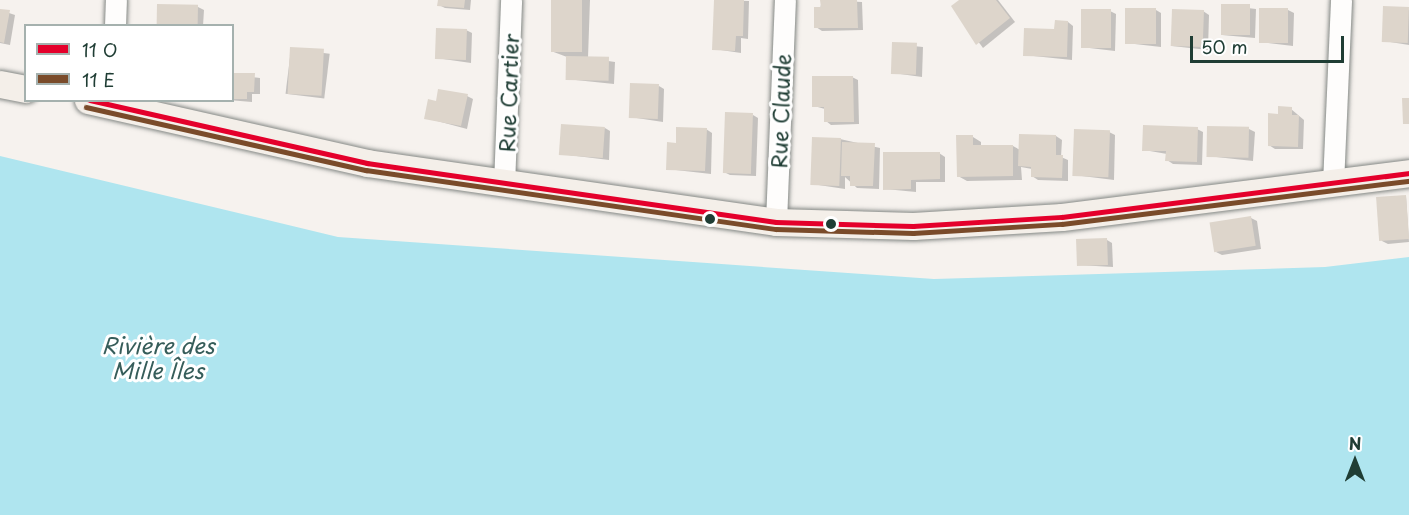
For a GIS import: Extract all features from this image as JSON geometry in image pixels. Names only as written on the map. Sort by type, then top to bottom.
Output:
[{"type":"main road","points":[[0,84],[24,89]]},
{"type":"main road","points":[[104,102],[367,163],[504,185],[776,222],[913,226],[1062,217],[1409,173]]},
{"type":"street","points":[[115,24],[117,0]]},
{"type":"street","name":"Rue Cartier","points":[[504,185],[511,0]]},
{"type":"street","name":"Rue Claude","points":[[776,222],[785,0]]},
{"type":"street","points":[[1333,184],[1341,0]]},
{"type":"water","name":"Rivière des Mille Îles","points":[[0,156],[338,237],[934,279],[1325,267],[1409,257],[1409,515],[0,515]]},
{"type":"building","points":[[438,0],[465,0],[464,8],[437,6]]},
{"type":"building","points":[[551,0],[582,0],[582,52],[551,52]]},
{"type":"building","points":[[714,0],[744,0],[743,36],[736,36],[735,51],[712,50]]},
{"type":"building","points":[[820,0],[857,0],[858,28],[814,28],[814,7],[821,7]]},
{"type":"building","points":[[959,0],[996,0],[1010,18],[976,45],[951,6]]},
{"type":"building","points":[[157,4],[198,5],[198,24],[157,24]]},
{"type":"building","points":[[1221,4],[1250,4],[1250,35],[1221,35]]},
{"type":"building","points":[[1383,6],[1409,7],[1408,43],[1382,42]]},
{"type":"building","points":[[1125,8],[1156,8],[1156,44],[1125,44]]},
{"type":"building","points":[[1259,8],[1288,8],[1288,43],[1259,43]]},
{"type":"building","points":[[0,9],[10,10],[4,43],[0,42]]},
{"type":"building","points":[[1081,9],[1111,9],[1111,48],[1081,48]]},
{"type":"building","points":[[1172,9],[1204,10],[1203,47],[1171,46]]},
{"type":"building","points":[[1055,20],[1068,21],[1067,57],[1023,56],[1024,28],[1054,29]]},
{"type":"building","points":[[436,28],[467,29],[466,60],[435,59]]},
{"type":"building","points":[[892,42],[917,43],[916,75],[891,74]]},
{"type":"building","points":[[290,47],[324,49],[321,96],[288,94]]},
{"type":"building","points":[[566,56],[609,57],[609,81],[566,80]]},
{"type":"building","points":[[234,73],[255,73],[254,92],[247,92],[247,99],[234,99]]},
{"type":"building","points":[[812,76],[853,76],[854,122],[824,122],[824,107],[812,107]]},
{"type":"building","points":[[630,83],[659,84],[658,119],[629,118]]},
{"type":"building","points":[[438,89],[468,94],[461,126],[424,119],[428,99],[436,101]]},
{"type":"building","points":[[1402,98],[1409,98],[1409,124],[1403,124]]},
{"type":"building","points":[[1278,106],[1292,107],[1292,115],[1299,115],[1298,147],[1268,146],[1268,113],[1278,114]]},
{"type":"building","points":[[725,112],[753,113],[751,174],[723,173]]},
{"type":"building","points":[[561,124],[605,127],[603,158],[559,155]]},
{"type":"building","points":[[1143,125],[1198,127],[1197,162],[1165,161],[1166,151],[1142,151]]},
{"type":"building","points":[[1207,126],[1249,127],[1248,158],[1206,157]]},
{"type":"building","points":[[676,127],[707,128],[705,171],[666,170],[667,142],[676,143]]},
{"type":"building","points":[[1074,129],[1110,130],[1108,177],[1072,176]]},
{"type":"building","points":[[1019,134],[1056,135],[1056,155],[1063,155],[1062,178],[1031,177],[1031,167],[1018,166]]},
{"type":"building","points":[[956,135],[973,135],[973,145],[1013,145],[1013,176],[957,177]]},
{"type":"building","points":[[812,137],[841,138],[839,186],[810,185]]},
{"type":"building","points":[[842,142],[875,143],[873,186],[850,186],[850,176],[841,176]]},
{"type":"building","points":[[883,152],[940,152],[940,179],[911,180],[911,189],[883,190]]},
{"type":"building","points":[[1406,195],[1409,239],[1379,241],[1376,197]]},
{"type":"building","points":[[1251,216],[1256,246],[1214,252],[1210,223]]},
{"type":"building","points":[[1107,238],[1108,265],[1077,266],[1076,239]]},
{"type":"transit line","points":[[99,102],[367,163],[776,222],[913,226],[1062,217],[1409,173]]},
{"type":"transit line","points":[[86,107],[366,170],[776,229],[913,233],[1062,224],[1409,181]]}]
